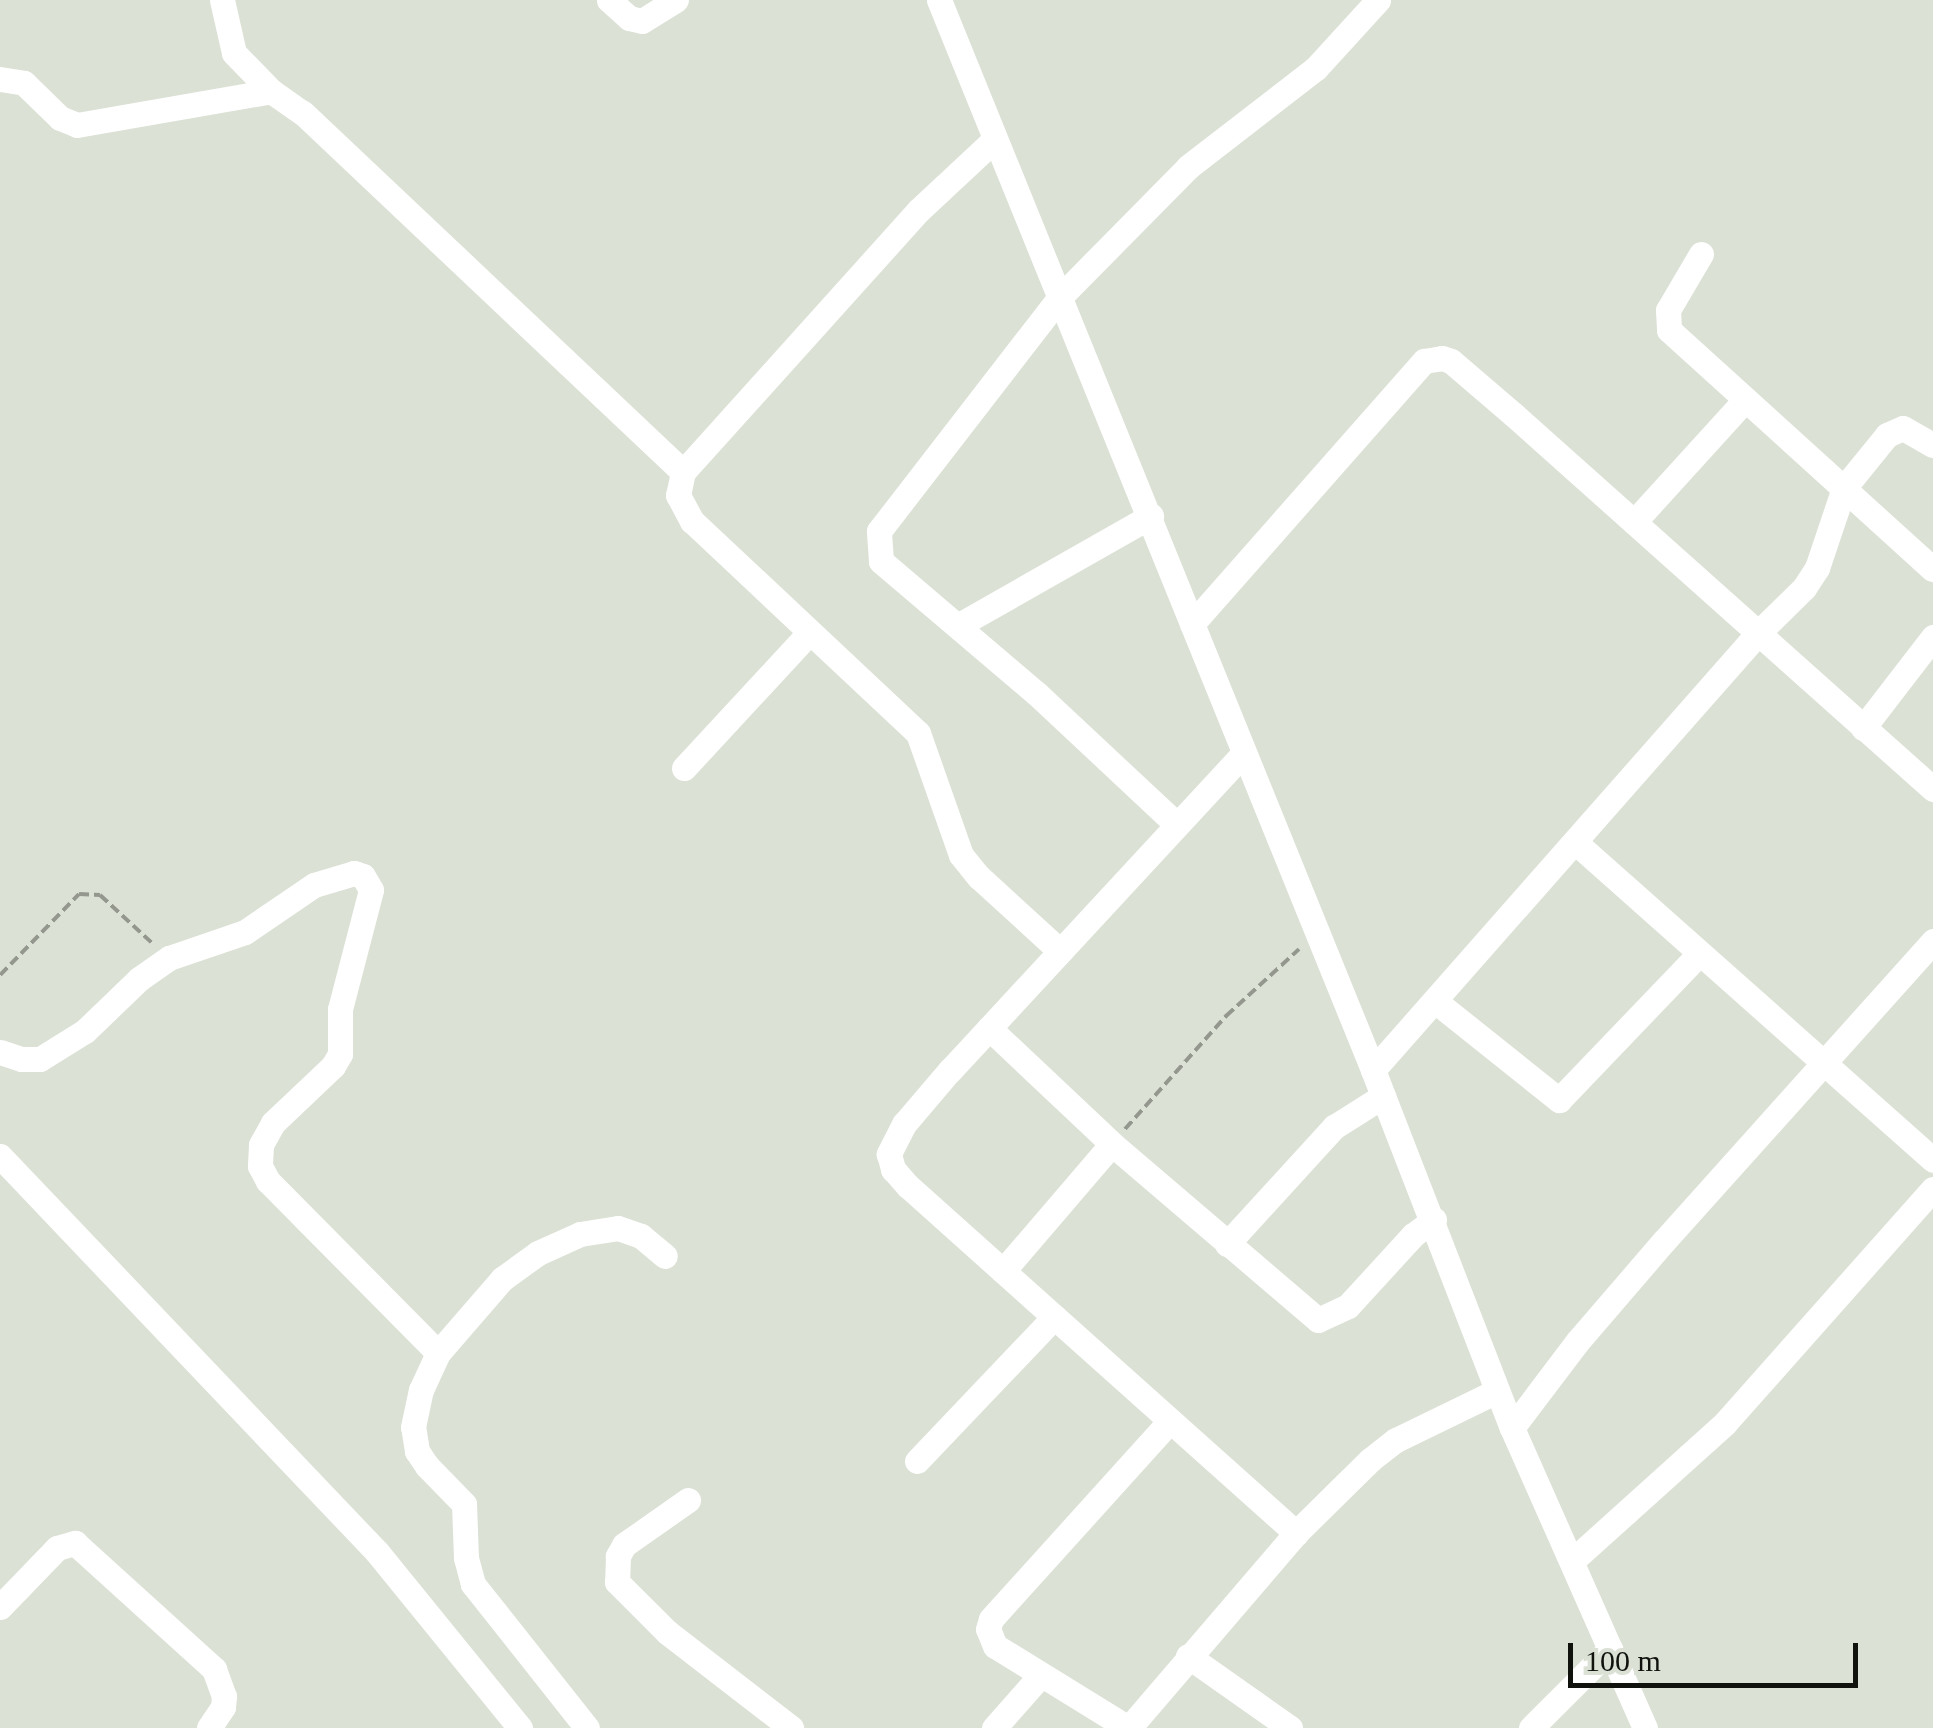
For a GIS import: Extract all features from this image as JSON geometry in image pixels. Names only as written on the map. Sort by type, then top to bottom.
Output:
[{"type":"street","points":[[222,0],[234,53],[272,91],[304,114],[683,472]]},
{"type":"street","points":[[608,0],[629,18],[642,21],[676,0]]},
{"type":"street","points":[[940,0],[1434,1220],[1512,1428],[1646,1728]]},
{"type":"street","points":[[1175,823],[960,625],[881,560],[879,531],[1060,296],[1188,167],[1306,77],[1378,0]]},
{"type":"street","points":[[0,78],[24,83],[60,118],[77,126],[272,91]]},
{"type":"street","points":[[994,140],[919,210],[683,472],[678,495],[692,521],[918,733],[961,855],[1060,951]]},
{"type":"street","points":[[1701,254],[1668,310],[1666,324],[1933,569]]},
{"type":"street","points":[[1192,624],[1429,358],[1451,361],[1933,790]]},
{"type":"street","points":[[1634,522],[1746,400]]},
{"type":"street","points":[[1373,1070],[1759,632],[1796,598],[1816,568],[1844,488],[1895,430],[1913,430],[1933,445]]},
{"type":"street","points":[[960,625],[1151,516]]},
{"type":"street","points":[[684,768],[810,632]]},
{"type":"street","points":[[1863,728],[1933,637]]},
{"type":"street","points":[[1243,754],[1175,823],[904,1124],[889,1154],[893,1169],[908,1186],[1296,1532]]},
{"type":"street","points":[[1575,842],[1820,1064],[1933,1160]]},
{"type":"street","points":[[0,1052],[21,1059],[40,1059],[63,1047],[169,958],[245,932],[314,885],[354,873],[368,882],[371,890],[340,1009],[340,1054],[333,1066],[273,1123],[261,1145],[260,1166],[268,1181],[438,1353]]},
{"type":"street","points":[[1512,1428],[1577,1342],[1933,941]]},
{"type":"street","points":[[1435,1002],[1558,1100],[1700,954]]},
{"type":"street","points":[[989,1028],[1112,1144],[1310,1316],[1326,1320],[1348,1306],[1413,1235],[1434,1220]]},
{"type":"street","points":[[1227,1244],[1334,1127],[1384,1096]]},
{"type":"street","points":[[1003,1271],[1112,1144]]},
{"type":"street","points":[[0,1156],[377,1552],[520,1728]]},
{"type":"street","points":[[1572,1561],[1724,1423],[1933,1189]]},
{"type":"street","points":[[587,1728],[482,1600],[466,1558],[464,1504],[418,1451],[414,1427],[420,1390],[438,1353],[502,1280],[538,1253],[580,1234],[618,1228],[641,1236],[665,1256]]},
{"type":"street","points":[[917,1461],[1054,1317]]},
{"type":"street","points":[[1170,1420],[991,1619],[989,1639],[995,1646],[1129,1728],[1296,1532],[1383,1448],[1497,1391]]},
{"type":"street","points":[[688,1500],[624,1545],[618,1556],[617,1582],[667,1632],[791,1728]]},
{"type":"street","points":[[0,1607],[57,1548],[75,1543],[214,1669],[224,1696],[223,1707],[209,1728]]},
{"type":"street","points":[[1531,1728],[1610,1649]]},
{"type":"street","points":[[1188,1656],[1290,1728]]},
{"type":"street","points":[[994,1728],[1040,1676]]},
{"type":"path","points":[[0,976],[68,903],[90,892],[100,895],[169,958]]},
{"type":"path","points":[[1112,1144],[1226,1016],[1317,934]]}]
